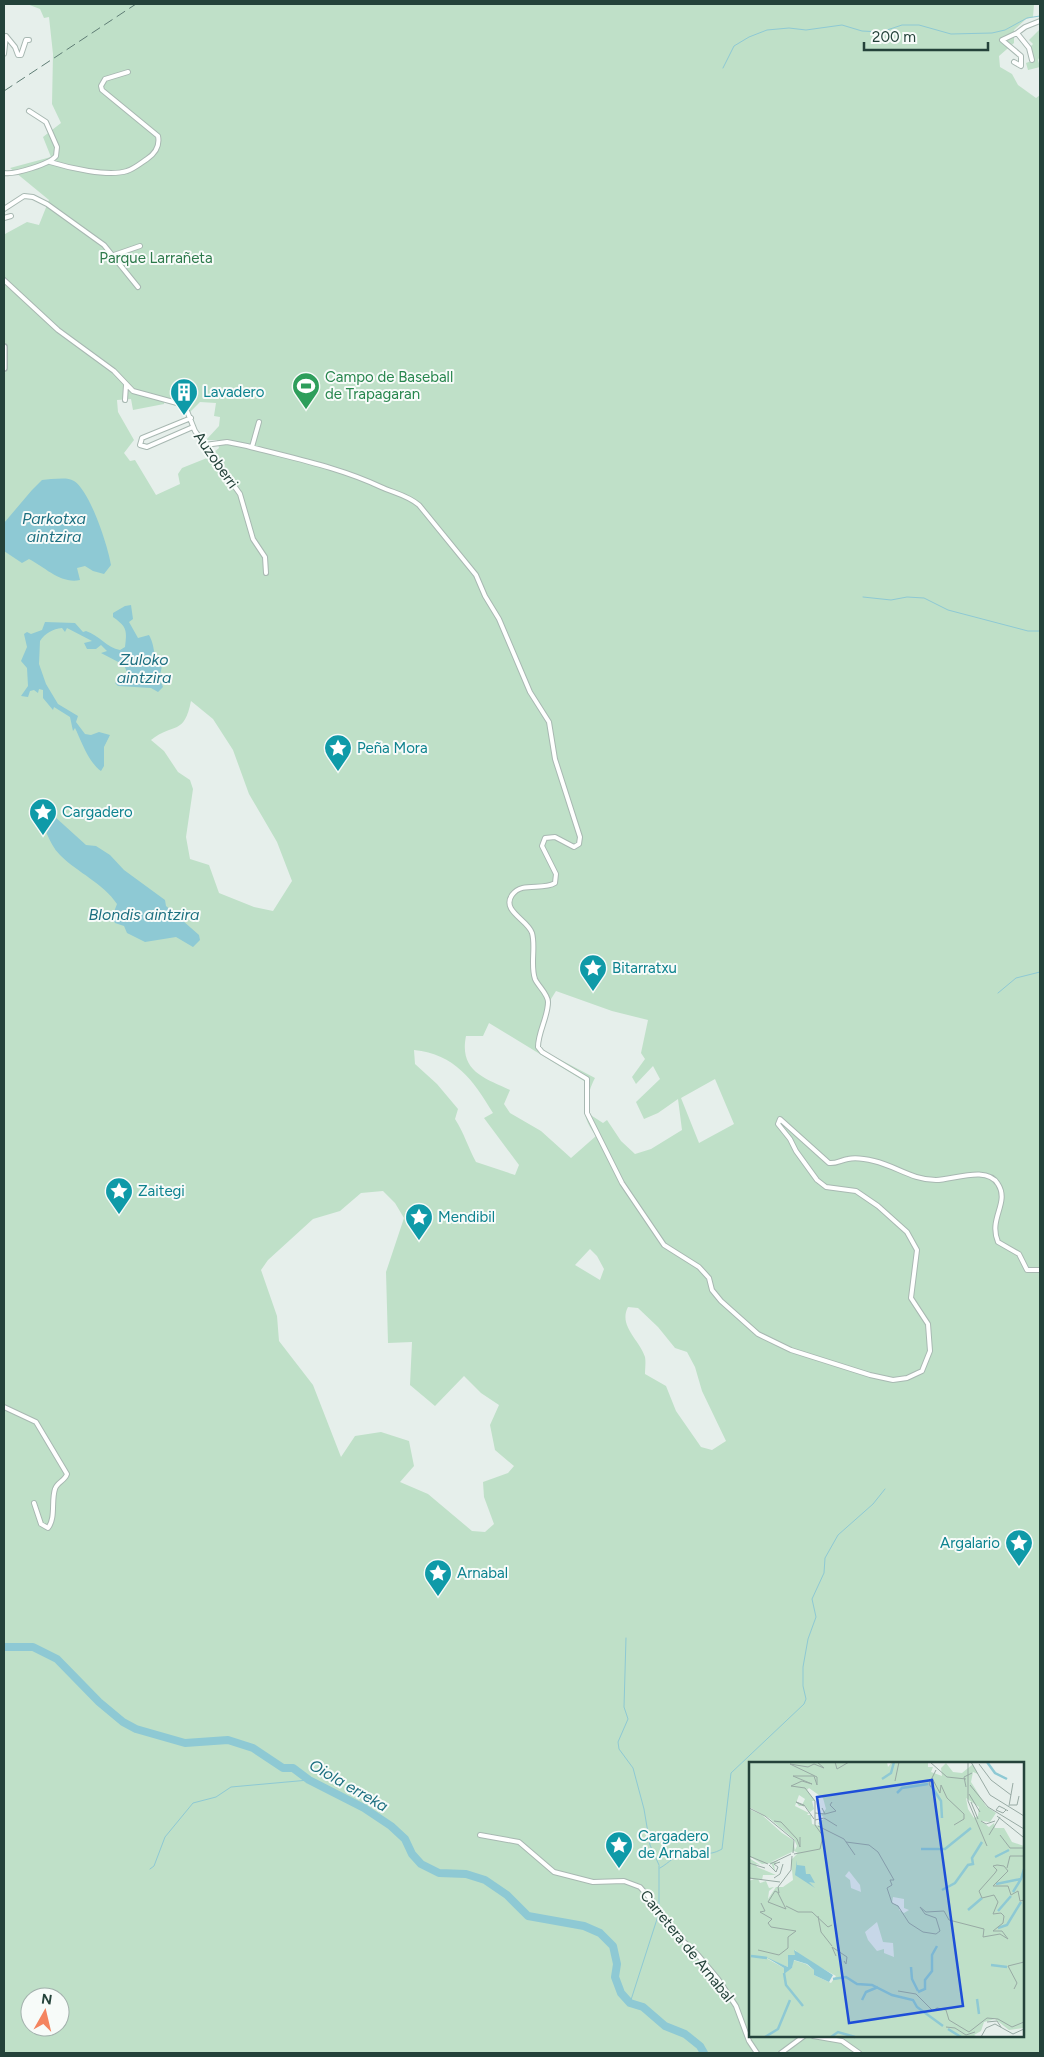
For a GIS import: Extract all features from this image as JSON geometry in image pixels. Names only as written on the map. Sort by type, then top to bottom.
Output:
[{"type":"street","points":[[1014,62],[1020,66],[1021,56],[1002,40],[1017,33],[1025,26],[1040,21]]},
{"type":"street","points":[[1017,33],[1029,48],[1032,60]]},
{"type":"street","points":[[4,54],[6,36],[15,47],[18,55],[21,54],[26,40],[29,40]]},
{"type":"street","points":[[50,162],[63,166],[116,173],[128,171],[151,156],[158,147],[158,136],[102,90],[101,86],[105,79],[128,72]]},
{"type":"street","points":[[4,173],[16,173],[50,162],[56,156],[58,147],[43,118],[29,111]]},
{"type":"street","points":[[4,209],[24,196],[39,200],[98,240],[114,255],[138,288]]},
{"type":"street","points":[[4,218],[11,216]]},
{"type":"street","points":[[114,255],[140,246]]},
{"type":"street","name":"Auzoberri","points":[[4,280],[58,330],[114,371],[126,385],[142,394],[177,403],[187,411],[193,427],[244,501],[253,538],[265,557],[266,573]]},
{"type":"street","points":[[4,347],[4,368]]},
{"type":"street","points":[[125,400],[126,385]]},
{"type":"street","points":[[190,418],[142,438],[140,445],[147,447],[193,427]]},
{"type":"street","points":[[252,447],[259,422]]},
{"type":"street","points":[[205,445],[227,442],[252,447],[362,477],[413,500],[468,564],[495,610],[530,692],[548,722],[555,759],[580,837],[579,844],[574,847],[555,837],[544,838],[542,846],[556,874],[555,882],[543,886],[523,888],[512,896],[510,901],[513,911],[529,927],[532,933],[534,973],[548,1002],[538,1047],[542,1052],[587,1079],[585,1104],[590,1120],[622,1183],[664,1245],[699,1267],[708,1278],[712,1290],[720,1301],[758,1334],[774,1344],[861,1373],[893,1380],[906,1378],[922,1371],[930,1352],[928,1324],[911,1298],[917,1250],[908,1232],[878,1206],[856,1191],[826,1186],[816,1180],[790,1139],[780,1128],[778,1124],[780,1120],[829,1163],[849,1159],[865,1159],[882,1163],[914,1178],[922,1179],[937,1180],[977,1175],[990,1177],[998,1183],[1002,1194],[1002,1202],[994,1223],[998,1242],[1019,1254],[1027,1270],[1040,1270]]},
{"type":"street","points":[[4,1407],[36,1422],[67,1474],[65,1479],[56,1486],[52,1523],[48,1528],[41,1524],[34,1503]]},
{"type":"street","name":"Carretera de Arnabal","points":[[480,1835],[519,1842],[554,1872],[593,1882],[624,1881],[640,1887],[654,1903],[668,1927],[698,1955],[718,1979],[736,2006],[749,2041],[757,2053]]},
{"type":"street","points":[[781,2053],[803,2037]]},
{"type":"street","points":[[819,2037],[842,2041],[859,2053]]},
{"type":"green space","name":"Parque Larrañeta","points":[[27,4],[1034,4],[1033,17],[1026,19],[1014,30],[1014,43],[999,56],[1000,67],[1012,74],[1018,85],[1036,98],[1040,95],[1040,2053],[4,2053],[4,379],[8,357],[4,337],[4,241],[5,234],[27,222],[39,225],[49,200],[10,168],[51,157],[43,137],[61,123],[52,104],[53,54],[49,17],[44,18],[40,9]],"holes":[[[165,397],[181,403],[190,412],[200,402],[216,403],[214,416],[220,417],[219,426],[206,440],[217,440],[219,448],[207,458],[182,468],[178,474],[180,484],[156,495],[135,460],[130,461],[124,453],[134,440],[118,412],[117,400],[131,399],[133,410],[164,404]],[[191,701],[213,719],[233,750],[249,794],[277,842],[292,881],[273,911],[254,907],[219,893],[209,865],[190,859],[186,837],[193,789],[190,780],[178,772],[164,751],[151,740],[181,724],[185,719]],[[556,991],[612,1011],[648,1020],[641,1053],[645,1059],[632,1077],[636,1084],[653,1066],[660,1079],[636,1102],[644,1119],[658,1113],[678,1099],[682,1130],[651,1149],[635,1154],[621,1141],[607,1120],[603,1123],[589,1114],[589,1095],[595,1078],[544,1051],[539,1046],[551,999]],[[489,1023],[584,1081],[585,1114],[590,1128],[596,1136],[571,1158],[541,1131],[510,1113],[504,1104],[510,1090],[483,1077],[470,1065],[466,1058],[466,1036],[483,1036]],[[414,1050],[428,1053],[452,1063],[470,1080],[493,1113],[484,1118],[519,1165],[515,1175],[476,1162],[455,1119],[458,1109],[437,1084],[415,1064]],[[715,1079],[734,1124],[699,1143],[681,1098]],[[383,1191],[395,1203],[404,1218],[386,1272],[388,1343],[412,1342],[410,1385],[435,1406],[464,1376],[481,1393],[499,1405],[490,1425],[495,1450],[514,1466],[508,1473],[483,1482],[484,1497],[494,1524],[485,1532],[472,1531],[428,1494],[400,1482],[414,1466],[409,1441],[381,1432],[355,1436],[341,1457],[313,1385],[279,1341],[277,1316],[261,1270],[268,1260],[313,1219],[340,1211],[361,1193]],[[590,1249],[597,1256],[604,1269],[600,1280],[575,1265]],[[628,1307],[638,1308],[658,1327],[675,1348],[687,1352],[695,1367],[702,1391],[726,1441],[712,1450],[701,1447],[676,1411],[666,1386],[645,1374],[645,1357],[628,1327],[626,1314]]]},
{"type":"green space","points":[[1040,29],[1040,56],[1038,60],[1040,67],[1028,70],[1026,63],[1034,60],[1031,46],[1033,44],[1029,40]]},
{"type":"water","name":"Parkotxa aintzira","points":[[42,480],[74,481],[86,496],[102,533],[109,556],[111,565],[104,574],[93,571],[85,566],[77,568],[80,580],[66,580],[29,559],[22,563],[4,551],[4,523]]},
{"type":"water","name":"Zuloko aintzira","points":[[131,605],[133,619],[129,622],[138,638],[149,635],[155,655],[162,668],[159,677],[163,687],[158,692],[151,688],[118,686],[115,683],[125,678],[127,672],[124,665],[101,653],[107,651],[101,645],[96,649],[87,649],[84,643],[92,641],[67,628],[65,632],[62,628],[52,630],[40,641],[39,664],[46,684],[58,704],[78,716],[76,722],[85,734],[91,735],[99,732],[110,735],[104,747],[104,766],[101,771],[92,762],[75,728],[73,731],[70,717],[54,707],[53,710],[43,698],[43,690],[39,689],[38,693],[34,690],[30,691],[28,697],[21,696],[28,686],[27,668],[21,661],[27,647],[24,634],[27,632],[31,634],[42,630],[45,622],[75,623],[83,632],[91,633],[111,647],[120,650],[125,647],[126,633],[123,626],[113,617],[113,613],[125,606]]},
{"type":"water","name":"Blondis aintzira","points":[[44,800],[51,804],[54,816],[86,845],[96,846],[110,855],[124,870],[165,900],[166,906],[199,935],[200,940],[193,947],[176,937],[145,942],[127,933],[124,926],[115,923],[112,917],[117,904],[105,890],[67,861],[52,845],[35,811],[36,807]]},
{"type":"waterway","points":[[723,68],[734,46],[749,37],[767,30],[789,28],[806,30],[842,25],[862,31],[881,32],[902,25],[919,25],[951,34],[992,33],[1005,30],[1027,18],[1040,16]]},
{"type":"waterway","points":[[863,597],[891,600],[907,597],[924,598],[948,610],[1028,631],[1040,631]]},
{"type":"waterway","points":[[998,993],[1016,978],[1040,972]]},
{"type":"waterway","points":[[660,1868],[683,1853],[712,1853],[722,1849],[731,1773],[804,1704],[806,1699],[803,1686],[803,1667],[808,1639],[816,1617],[812,1599],[824,1573],[825,1558],[838,1535],[873,1504],[885,1489]]},
{"type":"waterway","points":[[626,1638],[624,1707],[628,1719],[618,1742],[619,1749],[633,1768],[644,1809],[650,1845],[659,1865]]},
{"type":"waterway","name":"Oiola erreka","points":[[4,1647],[33,1647],[57,1659],[99,1702],[123,1722],[136,1729],[185,1743],[228,1740],[253,1748],[283,1768],[293,1768],[309,1780],[364,1808],[391,1826],[405,1839],[412,1854],[421,1864],[439,1873],[466,1874],[485,1880],[507,1895],[528,1916],[584,1926],[600,1933],[613,1946],[617,1964],[615,1977],[621,1993],[630,2003],[643,2007],[665,2026],[685,2034],[700,2046],[704,2053]]},
{"type":"waterway","points":[[150,1869],[154,1866],[165,1837],[193,1803],[216,1797],[231,1787],[309,1780]]},
{"type":"waterway","points":[[659,1866],[659,1906]]},
{"type":"waterway","points":[[630,2003],[658,1916]]},
{"type":"railway","points":[[4,91],[136,4]]},
{"type":"place","name":"Campo de Baseball de Trapagaran","points":[[306,410]]},
{"type":"place","name":"Lavadero","points":[[184,416]]},
{"type":"place","name":"Peña Mora","points":[[338,772]]},
{"type":"place","name":"Cargadero","points":[[43,836]]},
{"type":"place","name":"Bitarratxu","points":[[593,992]]},
{"type":"place","name":"Zaitegi","points":[[119,1215]]},
{"type":"place","name":"Mendibil","points":[[419,1241]]},
{"type":"place","name":"Argalario","points":[[1019,1567]]},
{"type":"place","name":"Arnabal","points":[[438,1597]]},
{"type":"place","name":"Cargadero de Arnabal","points":[[619,1869]]}]
